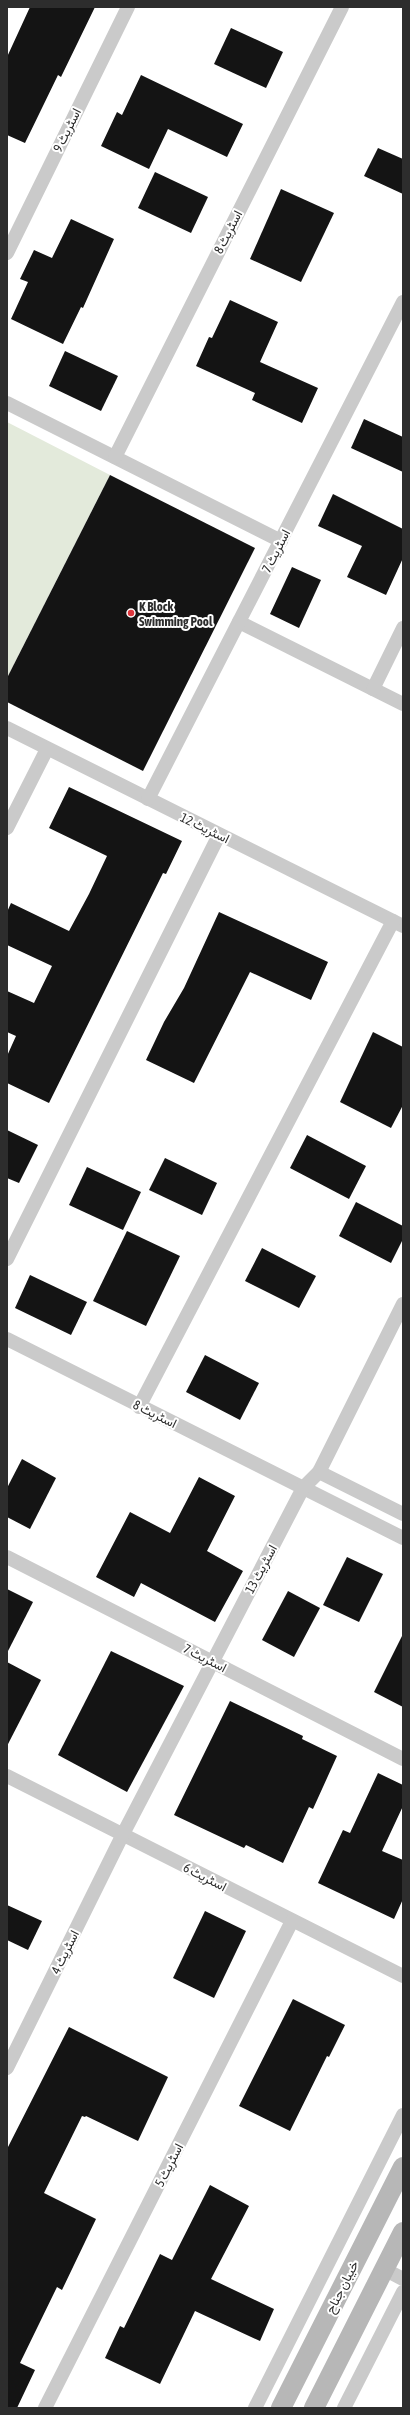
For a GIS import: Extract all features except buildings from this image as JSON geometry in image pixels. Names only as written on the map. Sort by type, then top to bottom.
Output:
[{"type":"main road","name":"خیبان جناح","points":[[282,2408],[403,2167]]},
{"type":"main road","points":[[314,2408],[403,2232]]},
{"type":"street","name":"اسٹریٹ 9","points":[[7,253],[128,7]]},
{"type":"street","name":"اسٹریٹ 8","points":[[115,457],[342,7]]},
{"type":"street","name":"اسٹریٹ 7","points":[[148,799],[403,302]]},
{"type":"street","points":[[7,403],[281,541]]},
{"type":"street","points":[[239,622],[403,704]]},
{"type":"street","points":[[373,689],[403,628]]},
{"type":"street","name":"اسٹریٹ 12","points":[[7,728],[398,924]]},
{"type":"street","points":[[7,828],[47,749]]},
{"type":"street","points":[[7,1259],[220,835]]},
{"type":"street","points":[[139,1407],[398,924]]},
{"type":"street","name":"اسٹریٹ 13","points":[[122,1836],[303,1488],[319,1472],[403,1304]]},
{"type":"street","name":"اسٹریٹ 8","points":[[7,1340],[403,1538]]},
{"type":"street","points":[[319,1472],[403,1514]]},
{"type":"street","name":"اسٹریٹ 7","points":[[7,1557],[403,1759]]},
{"type":"street","name":"اسٹریٹ 6","points":[[7,1776],[122,1836],[403,1976]]},
{"type":"street","name":"اسٹریٹ 4","points":[[7,2068],[122,1836]]},
{"type":"street","name":"اسٹریٹ 5","points":[[45,2408],[292,1921]]},
{"type":"street","points":[[255,2408],[403,2115]]},
{"type":"street","points":[[384,2270],[403,2280]]},
{"type":"street","points":[[344,2408],[403,2292]]},
{"type":"green space","points":[[7,422],[110,475],[7,678]]},
{"type":"place","name":"K Block Swimming Pool","points":[[131,613]]}]
